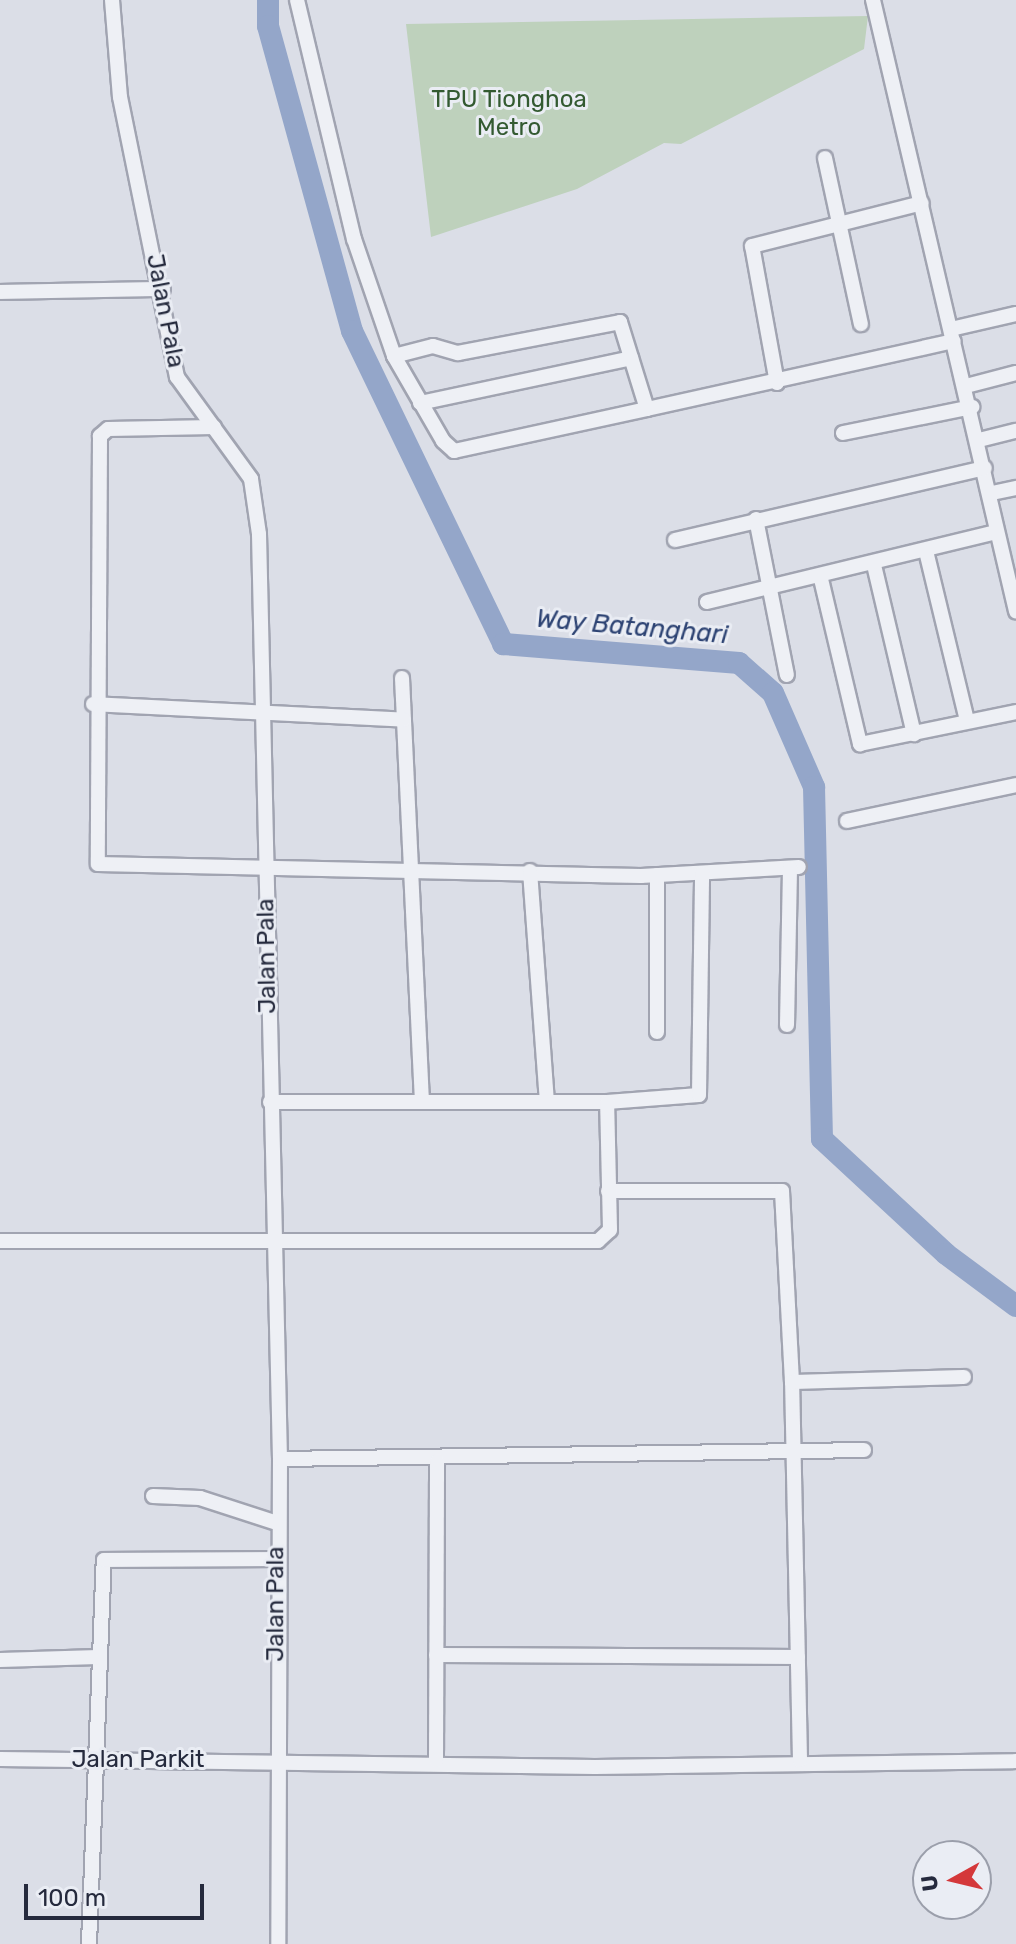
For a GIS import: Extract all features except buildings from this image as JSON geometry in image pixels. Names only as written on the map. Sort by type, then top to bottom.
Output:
[{"type":"street","name":"Jalan Pala","points":[[112,0],[120,97],[163,289],[177,377],[255,491],[280,1459],[275,1761],[278,1944]]},
{"type":"street","points":[[297,0],[354,239],[394,356],[420,403],[454,451],[777,383],[952,335],[1016,314]]},
{"type":"street","points":[[873,0],[952,335],[972,407],[1016,611]]},
{"type":"street","points":[[825,158],[861,324]]},
{"type":"street","points":[[777,383],[750,248],[922,203]]},
{"type":"street","points":[[0,292],[163,289]]},
{"type":"street","points":[[394,356],[433,346],[458,353],[620,322],[647,409]]},
{"type":"street","points":[[420,403],[631,358]]},
{"type":"street","points":[[966,386],[1016,373]]},
{"type":"street","points":[[843,433],[972,407]]},
{"type":"street","points":[[214,427],[101,432],[104,571],[93,704],[98,864],[657,875],[794,867],[787,1025]]},
{"type":"street","points":[[979,440],[1016,431]]},
{"type":"street","points":[[675,540],[985,468]]},
{"type":"street","points":[[992,493],[1016,488]]},
{"type":"street","points":[[756,519],[773,587],[787,675]]},
{"type":"street","points":[[707,602],[821,579],[997,532]]},
{"type":"street","points":[[926,551],[967,721]]},
{"type":"street","points":[[874,565],[914,734]]},
{"type":"street","points":[[821,579],[858,743],[1016,712]]},
{"type":"street","points":[[402,678],[422,1102]]},
{"type":"street","points":[[93,704],[262,717],[404,720]]},
{"type":"street","points":[[847,821],[1016,785]]},
{"type":"street","points":[[530,871],[547,1101]]},
{"type":"street","points":[[270,1102],[607,1102],[699,1095],[702,873]]},
{"type":"street","points":[[657,875],[657,1032]]},
{"type":"street","points":[[0,1241],[598,1241],[610,1230],[607,1102]]},
{"type":"street","points":[[608,1191],[782,1191],[795,1452],[800,1760]]},
{"type":"street","points":[[792,1382],[964,1377]]},
{"type":"street","points":[[280,1459],[437,1461],[864,1450]]},
{"type":"street","points":[[436,1760],[437,1461]]},
{"type":"street","points":[[153,1496],[200,1498],[277,1523]]},
{"type":"street","points":[[89,1944],[102,1566],[109,1557],[276,1559]]},
{"type":"street","points":[[436,1655],[798,1657]]},
{"type":"street","points":[[0,1660],[98,1657]]},
{"type":"street","name":"Jalan Parkit","points":[[0,1759],[436,1760],[595,1767],[800,1760],[1016,1761]]},
{"type":"green space","name":"TPU Tionghoa Metro","points":[[868,16],[864,49],[681,144],[664,143],[577,189],[431,237],[406,24]]},
{"type":"waterway","name":"Way Batanghari","points":[[268,0],[268,26],[352,331],[503,644],[739,663],[773,693],[814,787],[822,1139],[946,1254],[1016,1306]]}]
